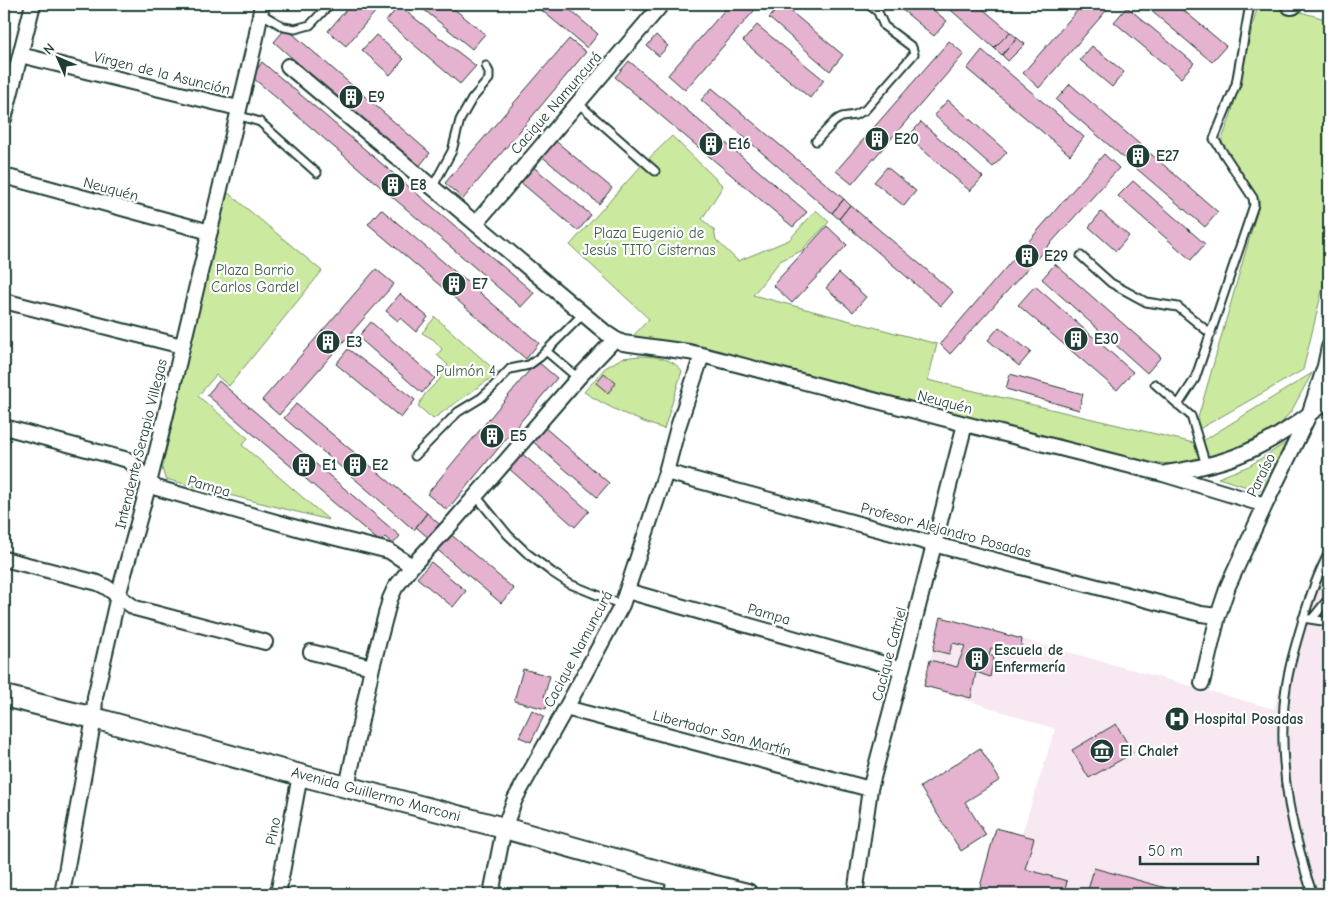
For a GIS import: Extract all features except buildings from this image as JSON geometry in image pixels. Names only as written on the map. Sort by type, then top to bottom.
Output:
[{"type":"main road","name":"Avenida Guillermo Marconi","points":[[4,696],[94,718],[300,775],[504,828],[674,885],[747,894]]},
{"type":"street","points":[[4,119],[33,4]]},
{"type":"street","name":"Cacique Namuncurá","points":[[476,223],[662,4]]},
{"type":"street","name":"Intendente Serapio Villegas","points":[[62,894],[94,718],[95,697],[118,596],[149,483],[210,232],[256,38],[261,8]]},
{"type":"street","name":"Virgen de la Asunción","points":[[20,55],[237,112]]},
{"type":"street","points":[[288,66],[615,339],[578,378],[476,496],[412,566],[395,588],[372,667],[347,787]]},
{"type":"street","name":"Neuquén","points":[[4,176],[210,232]]},
{"type":"street","points":[[4,300],[182,346]]},
{"type":"street","name":"Neuquén","points":[[615,339],[623,343],[702,355],[1163,474],[1265,505]]},
{"type":"street","name":"Paraíso","points":[[1202,683],[1218,616],[1228,586],[1309,415],[1329,348]]},
{"type":"street","name":"Cacique Namuncurá","points":[[491,894],[504,828],[515,799],[622,605],[702,355]]},
{"type":"street","points":[[1163,474],[1238,456],[1286,431],[1329,399]]},
{"type":"street","name":"Cacique Catriel","points":[[855,894],[870,789],[964,424]]},
{"type":"street","name":"Pampa","points":[[4,427],[128,460],[149,483],[165,491],[304,530],[389,551],[412,566]]},
{"type":"street","name":"Profesor Alejandro Posadas","points":[[666,472],[1201,614],[1218,616]]},
{"type":"street","points":[[4,559],[98,583],[135,608],[265,642]]},
{"type":"street","name":"Pampa","points":[[627,591],[902,669]]},
{"type":"street","points":[[311,652],[372,667]]},
{"type":"street","name":"Libertador San Martín","points":[[566,708],[870,789]]},
{"type":"street","name":"Pino","points":[[278,894],[300,775]]},
{"type":"lane","points":[[261,8],[284,27],[295,29],[310,25],[330,4]]},
{"type":"lane","points":[[816,141],[838,119],[855,115],[865,110],[914,54],[912,47],[884,26],[878,12],[868,4]]},
{"type":"lane","points":[[1178,405],[1195,379],[1254,205],[1252,198],[1214,140],[1236,84],[1250,4]]},
{"type":"lane","points":[[432,188],[452,151],[460,120],[472,99],[489,80],[489,72],[486,66]]},
{"type":"lane","points":[[578,103],[655,171]]},
{"type":"lane","points":[[237,112],[260,122],[317,173]]},
{"type":"lane","points":[[1081,256],[1111,283],[1146,302],[1178,307],[1211,334]]},
{"type":"lane","points":[[414,456],[458,412],[481,398],[510,369],[529,365],[583,314]]},
{"type":"lane","points":[[546,351],[578,378]]},
{"type":"lane","points":[[1155,384],[1190,416],[1206,465]]},
{"type":"lane","points":[[476,496],[508,535],[528,554],[570,584],[622,605]]},
{"type":"lane","points":[[1313,894],[1294,832],[1285,778],[1283,743],[1284,704],[1289,674],[1303,618],[1321,568],[1329,553]]},
{"type":"lane","points":[[1312,619],[1329,600]]},
{"type":"lane","points":[[1303,618],[1329,622]]},
{"type":"shaded area","name":"Hospital Posadas","points":[[1329,535],[1329,894],[978,894],[996,828],[1022,834],[1055,729],[924,686],[941,617],[1274,709],[1311,575]]},
{"type":"green space","points":[[1258,4],[1272,4],[1329,20],[1329,262],[1303,370],[1194,432],[1260,201],[1221,142],[1231,115]]},
{"type":"green space","name":"Plaza Eugenio de Jesús TITO Cisternas","points":[[672,136],[723,186],[702,219],[714,230],[716,240],[738,261],[789,240],[816,210],[829,222],[801,251],[780,261],[753,295],[937,344],[928,380],[1198,444],[1312,373],[1292,410],[1280,425],[1245,447],[1185,464],[1151,463],[633,336],[649,319],[570,245],[642,165]]},
{"type":"green space","name":"Plaza Barrio Carlos Gardel","points":[[227,192],[322,271],[229,386],[216,375],[198,396],[248,438],[242,445],[329,520],[165,479],[162,468]]},
{"type":"green space","name":"Pulmón 4","points":[[435,317],[498,373],[433,419],[418,406],[425,394],[440,379],[439,376],[448,365],[437,355],[442,349],[434,340],[422,333]]},
{"type":"green space","points":[[640,356],[668,360],[682,371],[664,429],[623,413],[584,392],[605,368],[622,358]]},
{"type":"green space","points":[[1287,442],[1260,491],[1218,478],[1249,466]]},
{"type":"place","name":"E9","points":[[351,97]]},
{"type":"place","name":"E20","points":[[877,139]]},
{"type":"place","name":"E16","points":[[711,144]]},
{"type":"place","name":"E27","points":[[1138,156]]},
{"type":"place","name":"E8","points":[[393,185]]},
{"type":"place","name":"E29","points":[[1027,256]]},
{"type":"place","name":"E7","points":[[454,284]]},
{"type":"place","name":"E30","points":[[1076,339]]},
{"type":"place","name":"E3","points":[[328,342]]},
{"type":"place","name":"E5","points":[[492,436]]},
{"type":"place","name":"E1","points":[[304,465]]},
{"type":"place","name":"E2","points":[[355,465]]},
{"type":"place","name":"Escuela de Enfermería","points":[[977,659]]},
{"type":"place","name":"Hospital Posadas","points":[[1177,719]]},
{"type":"place","name":"El Chalet","points":[[1102,751]]}]
